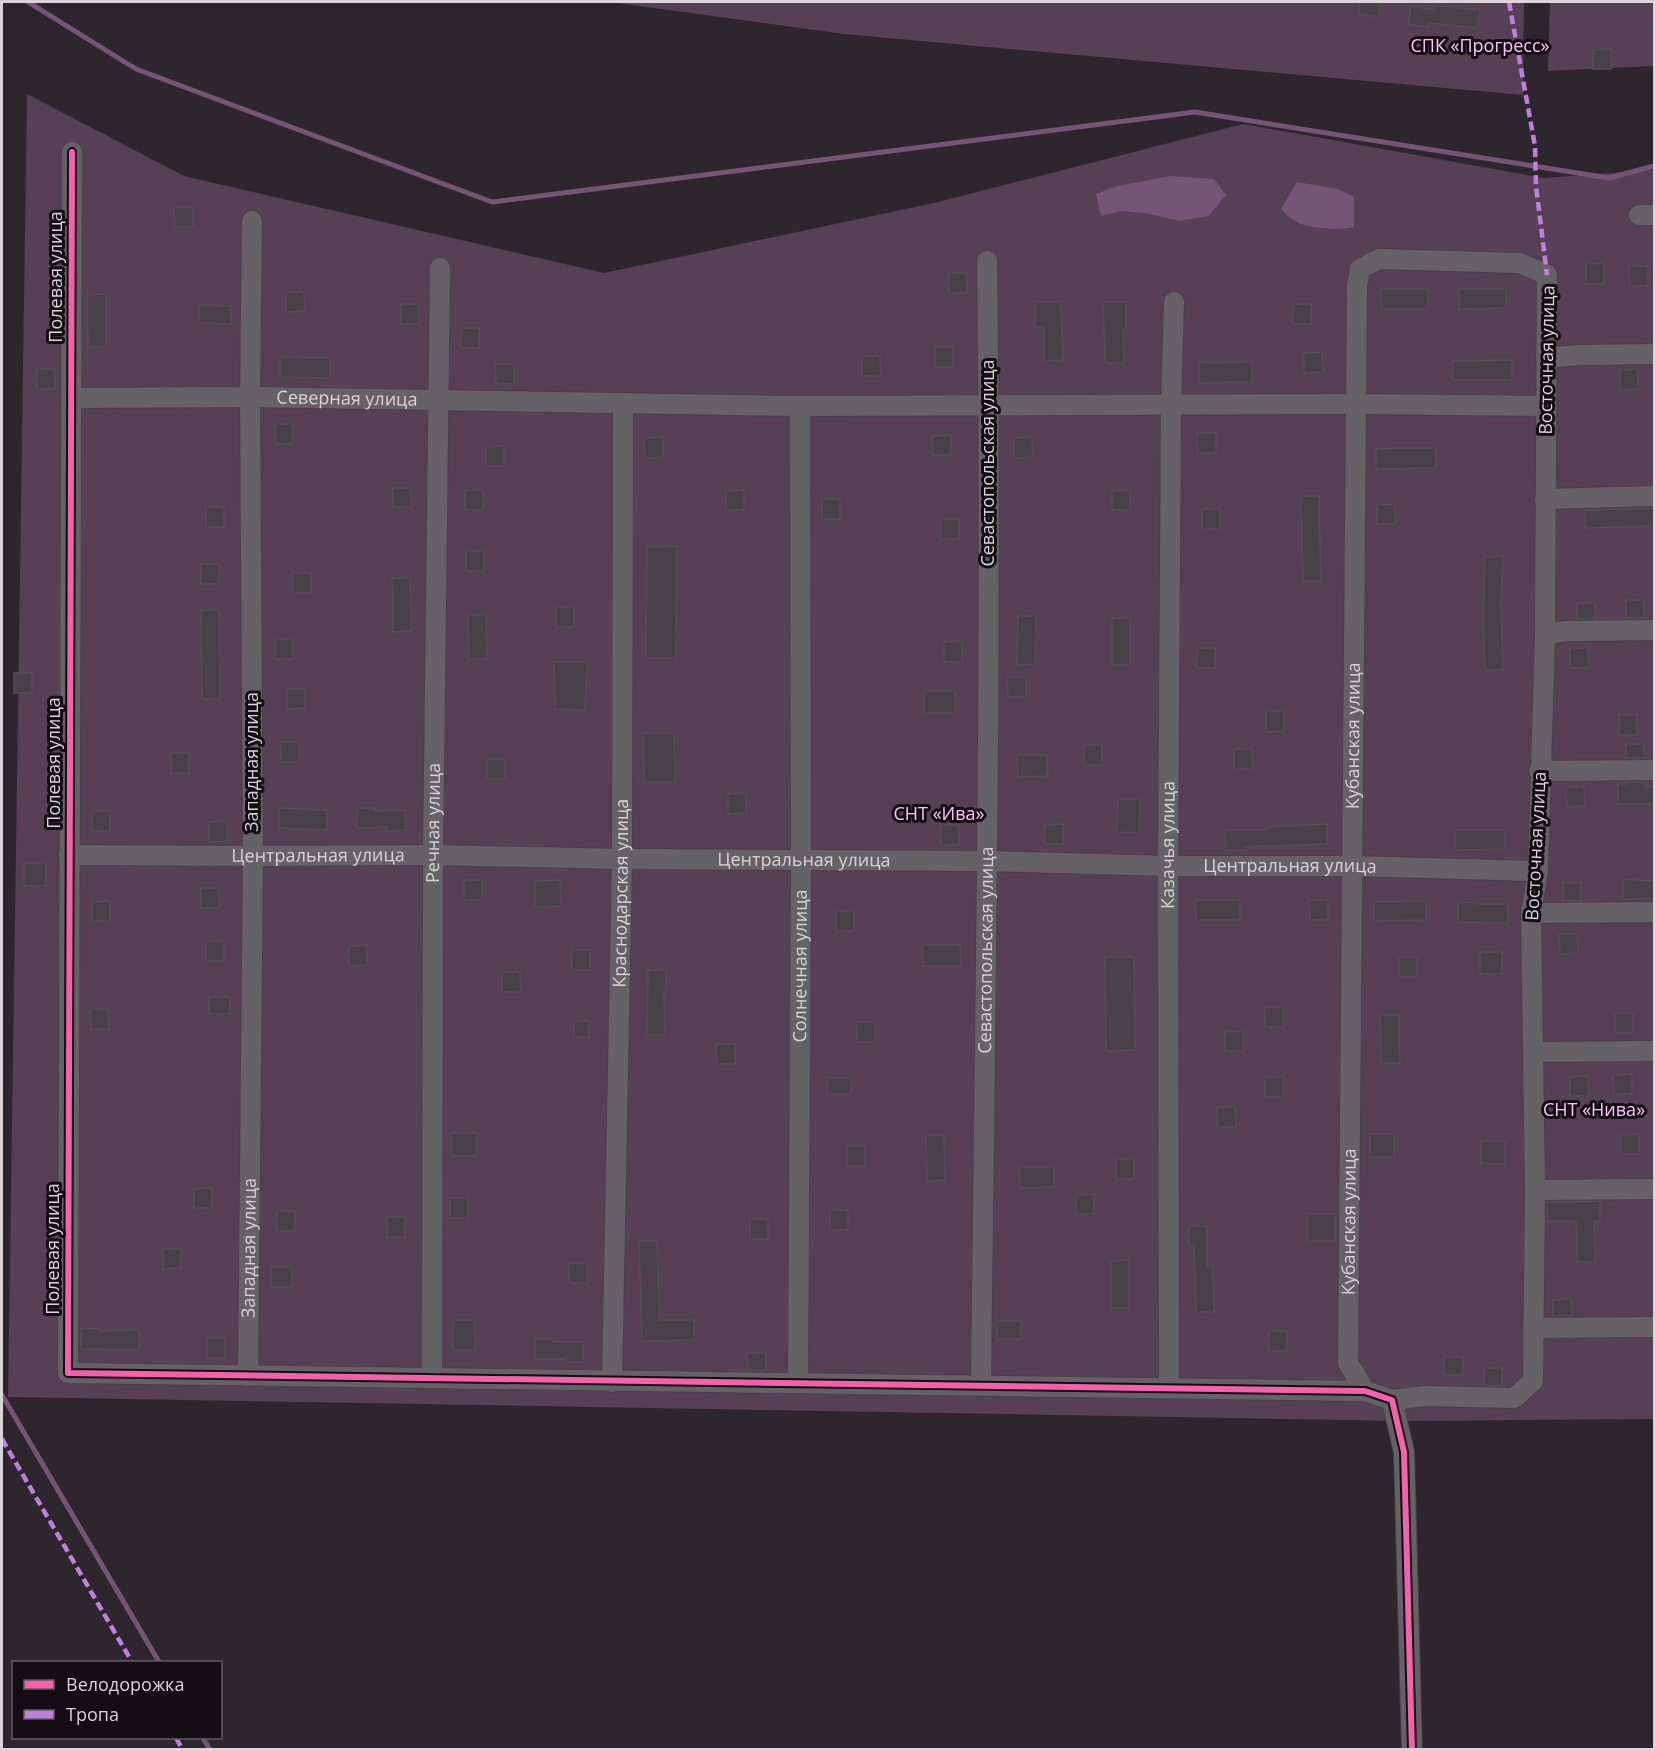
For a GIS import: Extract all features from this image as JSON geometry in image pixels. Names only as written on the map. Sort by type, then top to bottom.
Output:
[{"type":"street","name":"Полевая улица","points":[[72,152],[68,1373],[248,1376]]},
{"type":"street","name":"Западная улица","points":[[248,1376],[253,856],[250,397],[252,221]]},
{"type":"street","name":"Кубанская улица","points":[[1365,1391],[1348,1363],[1357,287],[1360,269],[1379,259],[1520,263],[1547,275]]},
{"type":"street","name":"Севастопольская улица","points":[[981,1386],[989,406],[987,261]]},
{"type":"street","name":"Речная улица","points":[[432,1378],[433,855],[440,268]]},
{"type":"street","name":"Восточная улица","points":[[1392,1400],[1425,1396],[1514,1398],[1533,1381],[1535,1190],[1531,913],[1538,871],[1539,771],[1545,634],[1547,275]]},
{"type":"street","name":"Казачья улица","points":[[1169,1388],[1168,866],[1171,406],[1174,302]]},
{"type":"street","points":[[1546,358],[1654,354]]},
{"type":"street","name":"Северная улица","points":[[71,398],[250,397],[800,406],[1355,404],[1546,406]]},
{"type":"street","name":"Краснодарская улица","points":[[612,1382],[622,859],[623,404]]},
{"type":"street","name":"Солнечная улица","points":[[798,1383],[801,860],[800,406]]},
{"type":"street","points":[[1545,499],[1654,496]]},
{"type":"street","points":[[1545,634],[1567,631],[1654,630]]},
{"type":"street","points":[[1539,771],[1654,770]]},
{"type":"street","name":"Центральная улица","points":[[69,855],[433,855],[622,859],[986,861],[1538,871]]},
{"type":"street","points":[[1531,913],[1654,912]]},
{"type":"street","points":[[1533,1052],[1654,1051]]},
{"type":"street","points":[[1535,1190],[1654,1189]]},
{"type":"street","points":[[1533,1328],[1654,1327]]},
{"type":"street","points":[[248,1376],[1365,1391],[1392,1400],[1404,1452],[1412,1749]]},
{"type":"green space","name":"СПК «Прогресс»","points":[[610,2],[1524,2],[1523,95],[844,34]]},
{"type":"green space","points":[[1550,2],[1654,2],[1654,66],[1548,71]]},
{"type":"green space","name":"СНТ «Ива»","points":[[27,94],[184,176],[604,273],[934,203],[1243,124],[1544,178],[1654,170],[1654,1419],[1407,1421],[8,1397]]},
{"type":"shaded area","points":[[1171,176],[1214,179],[1226,195],[1208,216],[1179,221],[1145,213],[1122,211],[1101,216],[1096,194],[1117,186]]},
{"type":"shaded area","points":[[1297,182],[1338,189],[1354,197],[1354,227],[1335,229],[1313,227],[1290,218],[1281,209]]},
{"type":"building","points":[[1360,2],[1381,2],[1378,17],[1359,14]]},
{"type":"building","points":[[1434,5],[1480,10],[1477,28],[1429,23],[1428,27],[1408,24],[1411,6],[1434,10]]},
{"type":"building","points":[[1611,49],[1611,69],[1593,69],[1593,50]]},
{"type":"building","points":[[174,207],[193,207],[193,227],[175,227]]},
{"type":"building","points":[[1604,263],[1604,284],[1586,284],[1586,264]]},
{"type":"building","points":[[1629,266],[1648,266],[1648,286],[1630,286]]},
{"type":"building","points":[[949,273],[967,273],[967,293],[949,293]]},
{"type":"building","points":[[1381,289],[1428,289],[1428,309],[1382,309]]},
{"type":"building","points":[[1459,289],[1506,289],[1506,308],[1459,309]]},
{"type":"building","points":[[286,292],[304,292],[305,311],[286,312]]},
{"type":"building","points":[[106,294],[106,347],[88,347],[87,295]]},
{"type":"building","points":[[1035,302],[1061,302],[1063,360],[1044,361],[1044,327],[1035,327]]},
{"type":"building","points":[[1103,302],[1126,302],[1126,329],[1123,329],[1124,363],[1105,363]]},
{"type":"building","points":[[400,304],[418,304],[419,324],[401,324]]},
{"type":"building","points":[[1293,304],[1311,304],[1311,324],[1293,324]]},
{"type":"building","points":[[199,305],[231,306],[231,324],[199,323]]},
{"type":"building","points":[[461,328],[479,328],[479,348],[461,348]]},
{"type":"building","points":[[935,347],[953,347],[953,367],[935,367]]},
{"type":"building","points":[[1322,352],[1323,372],[1304,373],[1304,353]]},
{"type":"building","points":[[862,356],[880,356],[881,376],[862,376]]},
{"type":"building","points":[[280,357],[330,358],[330,378],[280,377]]},
{"type":"building","points":[[1512,360],[1512,380],[1453,380],[1453,361]]},
{"type":"building","points":[[1252,362],[1252,382],[1199,383],[1199,363]]},
{"type":"building","points":[[495,364],[514,364],[514,384],[496,384]]},
{"type":"building","points":[[37,369],[55,369],[55,389],[37,389]]},
{"type":"building","points":[[1638,369],[1638,389],[1620,390],[1620,370]]},
{"type":"building","points":[[275,424],[293,424],[293,444],[275,444]]},
{"type":"building","points":[[1197,433],[1216,433],[1216,453],[1198,453]]},
{"type":"building","points":[[951,435],[951,455],[933,455],[932,436]]},
{"type":"building","points":[[663,437],[663,457],[645,458],[644,438]]},
{"type":"building","points":[[1032,437],[1033,457],[1014,458],[1014,438]]},
{"type":"building","points":[[504,446],[504,466],[486,466],[486,447]]},
{"type":"building","points":[[1436,448],[1436,468],[1376,469],[1376,449]]},
{"type":"building","points":[[393,488],[411,488],[411,507],[393,507]]},
{"type":"building","points":[[465,490],[483,490],[483,510],[465,510]]},
{"type":"building","points":[[744,490],[744,510],[726,510],[726,491]]},
{"type":"building","points":[[1130,490],[1130,510],[1112,510],[1112,491]]},
{"type":"building","points":[[1301,496],[1319,496],[1321,581],[1303,581]]},
{"type":"building","points":[[822,499],[840,499],[840,519],[822,519]]},
{"type":"building","points":[[1395,504],[1395,524],[1377,524],[1377,505]]},
{"type":"building","points":[[206,507],[224,507],[224,527],[206,527]]},
{"type":"building","points":[[1654,508],[1654,526],[1586,528],[1585,510]]},
{"type":"building","points":[[1202,509],[1220,509],[1220,529],[1202,529]]},
{"type":"building","points":[[941,519],[959,519],[959,539],[941,539]]},
{"type":"building","points":[[677,546],[676,658],[646,658],[647,547]]},
{"type":"building","points":[[466,551],[484,551],[484,571],[466,571]]},
{"type":"building","points":[[1503,556],[1501,603],[1503,670],[1485,670],[1483,618],[1485,557]]},
{"type":"building","points":[[201,564],[219,564],[219,584],[201,584]]},
{"type":"building","points":[[293,573],[311,573],[311,593],[293,593]]},
{"type":"building","points":[[392,578],[410,578],[411,631],[393,632]]},
{"type":"building","points":[[1626,600],[1644,600],[1644,618],[1626,618]]},
{"type":"building","points":[[1577,603],[1595,603],[1595,619],[1577,619]]},
{"type":"building","points":[[556,607],[574,607],[574,627],[556,627]]},
{"type":"building","points":[[201,610],[219,610],[220,699],[202,699]]},
{"type":"building","points":[[468,615],[486,615],[487,659],[469,659]]},
{"type":"building","points":[[1018,616],[1036,616],[1035,664],[1017,665]]},
{"type":"building","points":[[1112,618],[1130,618],[1130,665],[1112,665]]},
{"type":"building","points":[[275,639],[293,639],[293,659],[275,659]]},
{"type":"building","points":[[962,641],[962,662],[944,662],[944,642]]},
{"type":"building","points":[[1197,648],[1215,648],[1215,668],[1197,668]]},
{"type":"building","points":[[1570,648],[1588,648],[1589,667],[1570,668]]},
{"type":"building","points":[[554,662],[587,662],[585,710],[555,709]]},
{"type":"building","points":[[14,673],[32,673],[32,693],[14,693]]},
{"type":"building","points":[[1007,677],[1026,677],[1026,697],[1008,697]]},
{"type":"building","points":[[287,689],[305,689],[305,708],[287,709]]},
{"type":"building","points":[[924,691],[955,691],[955,713],[924,713]]},
{"type":"building","points":[[1266,711],[1284,711],[1284,731],[1266,732]]},
{"type":"building","points":[[1619,715],[1637,715],[1637,735],[1619,735]]},
{"type":"building","points":[[643,733],[674,733],[675,782],[644,782]]},
{"type":"building","points":[[280,742],[299,742],[299,762],[281,762]]},
{"type":"building","points":[[1626,744],[1644,744],[1644,758],[1626,758]]},
{"type":"building","points":[[1084,745],[1102,745],[1102,765],[1084,765]]},
{"type":"building","points":[[1234,749],[1252,749],[1253,769],[1234,769]]},
{"type":"building","points":[[171,753],[189,753],[189,773],[171,773]]},
{"type":"building","points":[[1017,755],[1047,755],[1048,776],[1018,777]]},
{"type":"building","points":[[487,759],[505,759],[505,779],[487,779]]},
{"type":"building","points":[[1626,782],[1645,782],[1645,787],[1654,787],[1654,804],[1618,804],[1618,784],[1627,784]]},
{"type":"building","points":[[1566,787],[1584,787],[1585,806],[1567,807]]},
{"type":"building","points":[[746,793],[746,813],[728,814],[728,794]]},
{"type":"building","points":[[1118,799],[1140,799],[1139,833],[1117,832]]},
{"type":"building","points":[[279,808],[327,810],[327,830],[279,828]]},
{"type":"building","points":[[357,808],[375,808],[375,811],[405,810],[406,830],[387,831],[387,827],[357,828]]},
{"type":"building","points":[[92,811],[110,811],[110,831],[92,831]]},
{"type":"building","points":[[227,821],[227,841],[209,842],[209,822]]},
{"type":"building","points":[[1063,824],[1063,844],[1045,844],[1045,825]]},
{"type":"building","points":[[1327,824],[1327,844],[1244,847],[1244,850],[1226,850],[1225,830],[1267,830],[1267,827]]},
{"type":"building","points":[[941,825],[959,825],[959,845],[941,845]]},
{"type":"building","points":[[1455,830],[1505,830],[1505,849],[1455,850]]},
{"type":"building","points":[[24,863],[46,863],[46,886],[24,886]]},
{"type":"building","points":[[1623,879],[1654,881],[1654,898],[1623,899]]},
{"type":"building","points":[[464,880],[482,880],[482,900],[464,900]]},
{"type":"building","points":[[560,880],[561,906],[535,907],[535,881]]},
{"type":"building","points":[[1563,883],[1581,883],[1581,901],[1563,901]]},
{"type":"building","points":[[201,888],[219,888],[219,908],[201,908]]},
{"type":"building","points":[[1195,900],[1240,900],[1240,920],[1196,920]]},
{"type":"building","points":[[1309,900],[1328,900],[1328,920],[1310,920]]},
{"type":"building","points":[[110,901],[110,921],[92,921],[92,902]]},
{"type":"building","points":[[1426,901],[1426,920],[1374,921],[1374,902]]},
{"type":"building","points":[[1476,902],[1476,904],[1508,904],[1508,923],[1458,922],[1458,903]]},
{"type":"building","points":[[836,911],[854,911],[854,931],[836,931]]},
{"type":"building","points":[[1559,934],[1577,934],[1578,953],[1560,954]]},
{"type":"building","points":[[206,941],[224,941],[224,961],[206,961]]},
{"type":"building","points":[[367,945],[367,965],[349,966],[349,946]]},
{"type":"building","points":[[922,945],[960,945],[961,966],[923,966]]},
{"type":"building","points":[[571,950],[590,950],[590,970],[572,970]]},
{"type":"building","points":[[1480,952],[1502,952],[1502,974],[1480,974]]},
{"type":"building","points":[[1105,957],[1134,957],[1135,1050],[1106,1051]]},
{"type":"building","points":[[1399,957],[1417,957],[1417,977],[1399,977]]},
{"type":"building","points":[[648,970],[666,970],[665,1035],[647,1035]]},
{"type":"building","points":[[502,972],[520,972],[521,992],[502,992]]},
{"type":"building","points":[[209,997],[230,997],[230,1014],[209,1014]]},
{"type":"building","points":[[1264,1007],[1283,1007],[1283,1027],[1265,1027]]},
{"type":"building","points":[[108,1009],[109,1029],[91,1029],[90,1010]]},
{"type":"building","points":[[1615,1013],[1633,1013],[1633,1033],[1615,1033]]},
{"type":"building","points":[[1380,1015],[1399,1015],[1400,1063],[1382,1063]]},
{"type":"building","points":[[574,1021],[589,1021],[589,1037],[574,1037]]},
{"type":"building","points":[[856,1022],[875,1022],[875,1042],[857,1042]]},
{"type":"building","points":[[1243,1031],[1243,1051],[1225,1051],[1225,1032]]},
{"type":"building","points":[[716,1044],[735,1044],[735,1064],[717,1064]]},
{"type":"building","points":[[1632,1074],[1632,1094],[1614,1094],[1613,1075]]},
{"type":"building","points":[[1588,1076],[1589,1096],[1570,1096],[1570,1077]]},
{"type":"building","points":[[1264,1077],[1283,1077],[1283,1097],[1265,1097]]},
{"type":"building","points":[[827,1078],[851,1078],[851,1094],[827,1094]]},
{"type":"building","points":[[1217,1107],[1235,1107],[1236,1127],[1218,1127]]},
{"type":"building","points":[[451,1133],[477,1133],[477,1156],[451,1156]]},
{"type":"building","points":[[1370,1134],[1394,1134],[1394,1157],[1370,1157]]},
{"type":"building","points":[[1639,1134],[1639,1154],[1621,1154],[1621,1135]]},
{"type":"building","points":[[926,1135],[944,1135],[945,1180],[927,1181]]},
{"type":"building","points":[[1481,1141],[1505,1141],[1505,1164],[1481,1163]]},
{"type":"building","points":[[847,1146],[865,1146],[865,1166],[847,1166]]},
{"type":"building","points":[[1116,1159],[1134,1159],[1134,1179],[1116,1179]]},
{"type":"building","points":[[1019,1167],[1054,1167],[1054,1187],[1020,1188]]},
{"type":"building","points":[[212,1188],[212,1208],[194,1208],[194,1189]]},
{"type":"building","points":[[1094,1194],[1094,1214],[1076,1214],[1076,1195]]},
{"type":"building","points":[[450,1198],[468,1198],[468,1218],[450,1218]]},
{"type":"building","points":[[1600,1201],[1600,1221],[1594,1221],[1595,1262],[1577,1262],[1576,1221],[1547,1221],[1547,1202]]},
{"type":"building","points":[[830,1210],[848,1210],[848,1230],[830,1230]]},
{"type":"building","points":[[277,1211],[295,1211],[295,1231],[277,1231]]},
{"type":"building","points":[[1307,1214],[1335,1214],[1335,1241],[1307,1241]]},
{"type":"building","points":[[387,1217],[405,1217],[405,1237],[387,1237]]},
{"type":"building","points":[[750,1219],[768,1219],[768,1239],[750,1239]]},
{"type":"building","points":[[1189,1226],[1207,1226],[1207,1266],[1213,1266],[1214,1312],[1196,1312],[1194,1246],[1189,1246]]},
{"type":"building","points":[[639,1241],[657,1241],[659,1320],[694,1320],[694,1340],[642,1341]]},
{"type":"building","points":[[163,1249],[181,1249],[181,1268],[163,1269]]},
{"type":"building","points":[[1129,1260],[1129,1308],[1111,1308],[1111,1261]]},
{"type":"building","points":[[568,1263],[587,1263],[587,1283],[569,1283]]},
{"type":"building","points":[[271,1267],[292,1267],[292,1287],[271,1287]]},
{"type":"building","points":[[1571,1299],[1572,1316],[1553,1316],[1553,1300]]},
{"type":"building","points":[[453,1320],[474,1320],[475,1350],[453,1350]]},
{"type":"building","points":[[997,1321],[1021,1321],[1021,1339],[997,1339]]},
{"type":"building","points":[[99,1328],[99,1331],[139,1330],[139,1350],[81,1349],[81,1329]]},
{"type":"building","points":[[1269,1331],[1287,1331],[1287,1351],[1269,1351]]},
{"type":"building","points":[[207,1338],[225,1338],[225,1358],[207,1358]]},
{"type":"building","points":[[535,1339],[553,1339],[553,1342],[583,1342],[583,1362],[565,1362],[565,1359],[535,1359]]},
{"type":"building","points":[[747,1353],[766,1353],[766,1371],[748,1370]]},
{"type":"building","points":[[1444,1357],[1463,1357],[1463,1375],[1444,1375]]},
{"type":"building","points":[[1484,1368],[1502,1368],[1502,1386],[1484,1385]]},
{"type":"waterway","points":[[28,2],[136,69],[492,202],[1195,112],[1609,178],[1654,166]]},
{"type":"waterway","points":[[2,1395],[158,1661]]},
{"type":"waterway","points":[[204,1739],[210,1750]]},
{"type":"marked path","points":[[1509,2],[1535,146],[1536,186],[1547,275]]},
{"type":"marked path","points":[[2,1439],[131,1661]]},
{"type":"marked path","points":[[177,1739],[183,1750]]},
{"type":"cycle path","points":[[72,152],[68,1373],[1365,1391],[1392,1400],[1404,1452],[1412,1750]]},
{"type":"park label","name":"СНТ «Нива»","points":[[1594,1110]]}]
